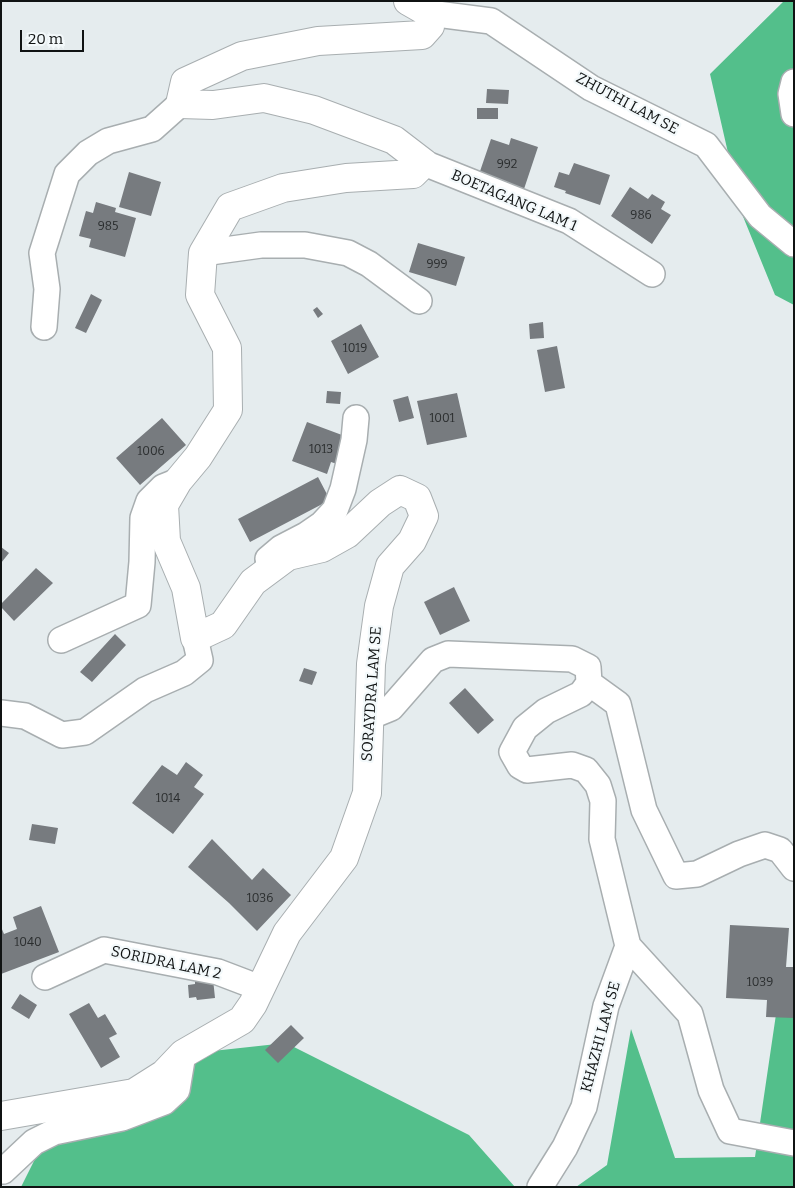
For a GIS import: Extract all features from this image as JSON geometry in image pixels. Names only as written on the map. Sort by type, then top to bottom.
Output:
[{"type":"street","points":[[44,327],[47,289],[42,253],[67,174],[88,153],[108,141],[152,129],[180,104],[185,82],[242,56],[318,41],[422,35],[430,26],[419,7]]},
{"type":"street","name":"ZHUTHI LAM SE","points":[[419,7],[490,21],[591,88],[706,145],[760,216],[794,244]]},
{"type":"street","points":[[794,82],[791,94],[794,114]]},
{"type":"street","points":[[1,713],[25,716],[62,735],[85,732],[145,690],[184,673],[200,660],[186,588],[166,541],[164,506],[178,481],[198,457],[228,410],[227,348],[200,295],[203,253],[230,207],[283,188],[346,178],[413,174],[424,163],[394,140],[314,110],[264,98],[213,106],[180,104]]},
{"type":"street","name":"BOETAGANG LAM 1","points":[[424,163],[569,221],[652,274]]},
{"type":"street","points":[[203,253],[270,245],[305,245],[348,253],[369,264],[419,301]]},
{"type":"street","points":[[254,582],[262,565],[281,548],[322,524],[335,510],[343,489],[354,440],[356,418]]},
{"type":"street","points":[[61,640],[138,605],[142,562],[143,518],[149,501],[163,487],[178,481]]},
{"type":"street","name":"SORAYDRA LAM SE","points":[[1,1116],[134,1093],[164,1074],[183,1054],[242,1020],[254,1004],[287,933],[344,858],[367,793],[371,664],[379,606],[390,566],[412,541],[424,516],[416,498],[400,490],[380,503],[347,534],[322,548],[288,556],[254,582],[223,625],[195,638]]},
{"type":"street","points":[[369,716],[391,708],[433,660],[448,654],[572,659],[588,667],[589,683],[581,694],[546,711],[525,728],[512,752],[520,766],[527,770],[572,764],[586,770],[598,785],[603,801],[602,839],[628,946],[690,1014],[711,1090],[730,1131],[794,1143]]},
{"type":"street","points":[[589,683],[618,704],[644,810],[676,876],[697,874],[739,854],[765,845],[780,850],[794,868]]},
{"type":"street","name":"KHAZHI LAM SE","points":[[540,1187],[565,1147],[584,1107],[606,1006],[628,946]]},
{"type":"street","name":"SORIDRA LAM 2","points":[[45,977],[104,950],[218,972],[260,988]]},
{"type":"street","points":[[2,1171],[34,1142],[54,1132],[122,1118],[164,1102],[177,1090],[183,1054]]},
{"type":"green space","points":[[784,1],[794,1],[794,305],[775,295],[742,214],[710,74]]},
{"type":"green space","points":[[779,994],[794,1006],[794,1187],[576,1187],[607,1165],[631,1029],[675,1158],[755,1157]]},
{"type":"green space","points":[[286,1043],[469,1135],[515,1187],[21,1187],[37,1155],[176,1055]]},
{"type":"building","points":[[487,89],[509,90],[508,104],[486,103]]},
{"type":"building","points":[[477,108],[498,108],[498,119],[477,119]]},
{"type":"building","points":[[511,138],[538,147],[521,198],[476,183],[491,139],[509,145]]},
{"type":"building","points":[[574,163],[610,175],[600,205],[565,193],[566,191],[554,187],[559,172],[569,175]]},
{"type":"building","points":[[129,172],[161,182],[151,216],[119,207]]},
{"type":"building","points":[[630,187],[648,199],[652,194],[665,202],[661,209],[671,215],[652,244],[611,216]]},
{"type":"building","points":[[96,202],[116,208],[115,212],[136,218],[125,257],[89,247],[91,239],[79,236],[86,211],[93,213]]},
{"type":"building","points":[[418,243],[465,257],[456,286],[409,272]]},
{"type":"building","points":[[91,294],[102,300],[86,333],[75,328]]},
{"type":"building","points":[[317,307],[323,314],[318,318],[313,310]]},
{"type":"building","points":[[543,322],[544,338],[530,339],[529,324]]},
{"type":"building","points":[[361,324],[379,357],[348,374],[331,341]]},
{"type":"building","points":[[557,346],[565,388],[545,392],[537,350]]},
{"type":"building","points":[[327,391],[341,392],[340,404],[326,403]]},
{"type":"building","points":[[457,393],[467,437],[427,445],[417,401]]},
{"type":"building","points":[[408,396],[414,418],[399,422],[393,400]]},
{"type":"building","points":[[162,418],[186,445],[140,485],[116,458]]},
{"type":"building","points":[[307,422],[350,438],[340,465],[331,462],[327,474],[292,461]]},
{"type":"building","points":[[318,477],[330,500],[250,542],[238,519]]},
{"type":"building","points":[[1,547],[9,553],[1,563]]},
{"type":"building","points":[[36,568],[53,583],[14,621],[1,607],[1,604]]},
{"type":"building","points":[[454,587],[470,621],[440,635],[424,602]]},
{"type":"building","points":[[115,634],[126,645],[92,682],[80,672]]},
{"type":"building","points":[[304,668],[317,672],[312,685],[299,681]]},
{"type":"building","points":[[465,688],[494,720],[478,734],[449,703]]},
{"type":"building","points":[[186,762],[203,775],[194,787],[204,794],[173,834],[132,803],[162,765],[177,775]]},
{"type":"building","points":[[32,824],[58,828],[55,844],[29,840]]},
{"type":"building","points":[[212,839],[252,880],[263,868],[291,895],[257,931],[188,867]]},
{"type":"building","points":[[41,906],[59,952],[1,974],[1,927],[4,934],[17,929],[13,917]]},
{"type":"building","points":[[730,925],[789,928],[786,967],[794,967],[794,1018],[766,1017],[767,1000],[726,998]]},
{"type":"building","points":[[213,979],[215,998],[197,1000],[196,997],[189,998],[188,985],[195,984],[195,981]]},
{"type":"building","points":[[20,994],[37,1005],[29,1019],[11,1008]]},
{"type":"building","points":[[89,1003],[98,1018],[105,1014],[117,1034],[109,1038],[120,1057],[101,1068],[69,1014]]},
{"type":"building","points":[[291,1025],[304,1038],[278,1063],[265,1050]]}]
